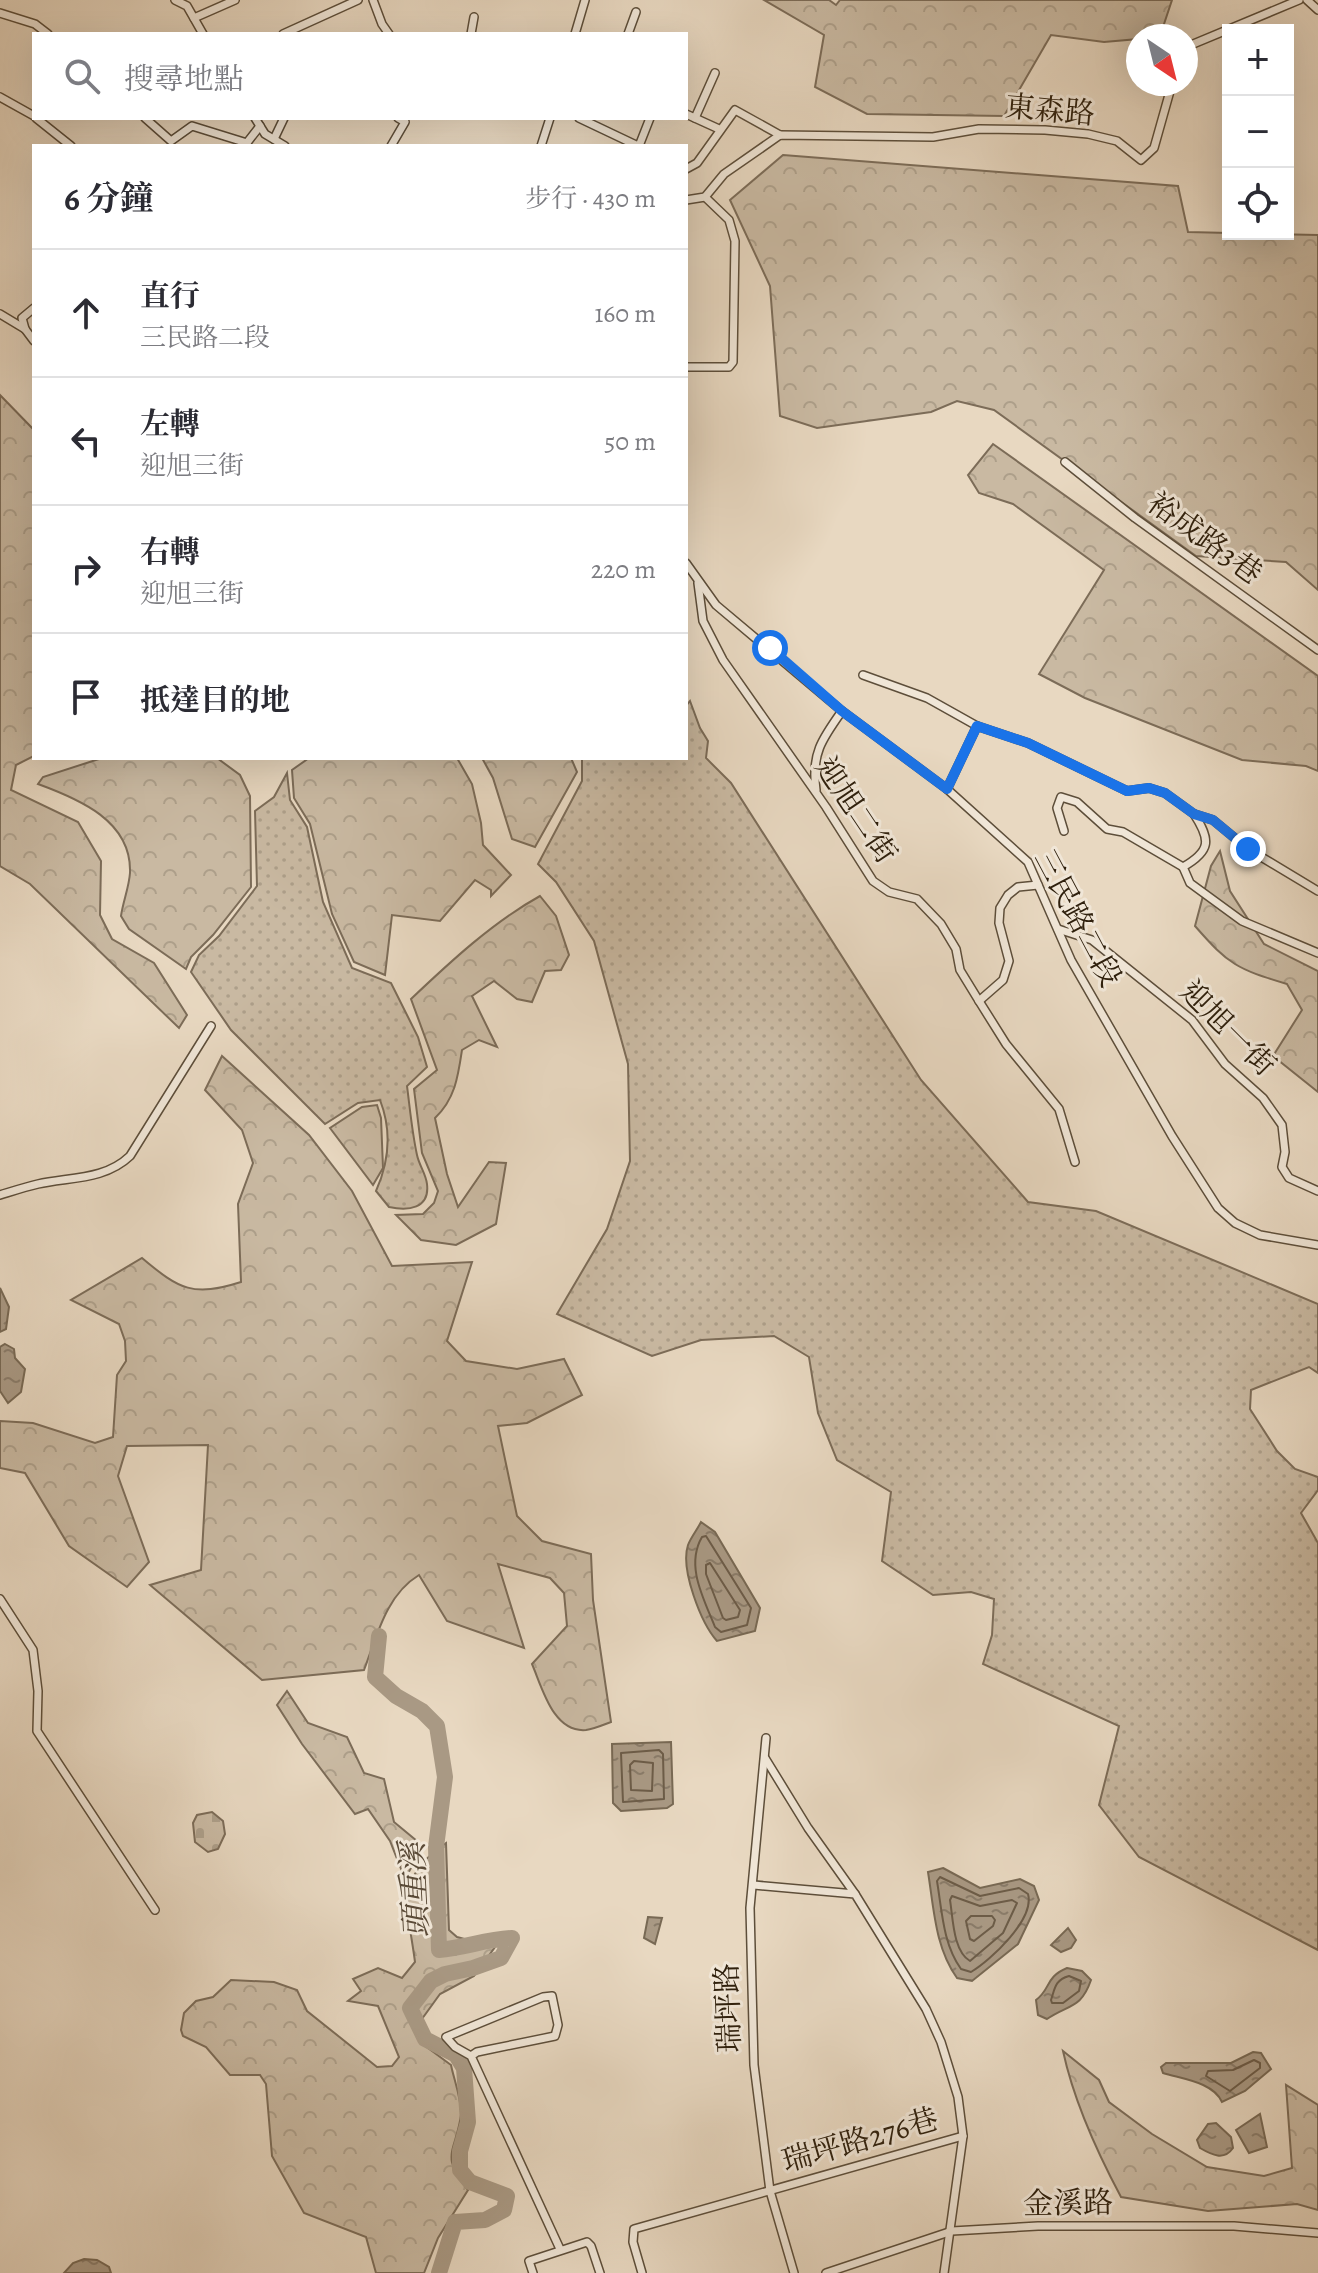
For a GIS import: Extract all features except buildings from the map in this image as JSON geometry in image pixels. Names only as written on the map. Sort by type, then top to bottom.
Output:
[{"type":"street","points":[[175,0],[187,6],[202,32]]},
{"type":"street","points":[[194,18],[235,0]]},
{"type":"street","points":[[287,32],[358,0]]},
{"type":"street","points":[[373,0],[388,32]]},
{"type":"street","points":[[576,32],[585,0]]},
{"type":"street","points":[[1198,42],[1299,0]]},
{"type":"street","points":[[1307,0],[1318,10]]},
{"type":"street","points":[[629,32],[636,12]]},
{"type":"street","points":[[0,13],[35,24],[45,32]]},
{"type":"street","points":[[471,32],[474,17]]},
{"type":"street","points":[[695,118],[715,73]]},
{"type":"street","name":"東森路","points":[[780,135],[933,137],[979,129],[1059,132],[1117,141],[1141,160],[1154,148],[1169,96]]},
{"type":"street","points":[[0,97],[32,115]]},
{"type":"street","points":[[688,168],[697,163],[735,110],[780,135],[724,174],[705,197],[688,200]]},
{"type":"street","points":[[688,115],[719,129]]},
{"type":"street","points":[[39,120],[69,144]]},
{"type":"street","points":[[147,120],[171,141],[200,120]]},
{"type":"street","points":[[256,120],[265,134],[282,144]]},
{"type":"street","points":[[274,139],[283,120]]},
{"type":"street","points":[[392,144],[405,122],[402,120]]},
{"type":"street","points":[[542,144],[549,120]]},
{"type":"street","points":[[583,120],[633,144]]},
{"type":"street","points":[[595,127],[597,120]]},
{"type":"street","points":[[639,144],[649,120]]},
{"type":"street","points":[[192,126],[243,144]]},
{"type":"street","points":[[247,144],[260,126]]},
{"type":"street","points":[[688,367],[729,367],[733,362],[735,241],[729,220],[705,197]]},
{"type":"street","points":[[32,310],[22,318],[32,338]]},
{"type":"street","points":[[0,314],[25,329]]},
{"type":"street","name":"裕成路3巷","points":[[1065,462],[1135,518],[1318,650]]},
{"type":"street","name":"三民路二段","points":[[688,566],[716,605],[842,711],[947,789],[1028,862],[1086,987],[1172,1136],[1218,1208],[1235,1223],[1260,1235],[1318,1245]]},
{"type":"street","name":"迎旭二街","points":[[697,580],[703,621],[723,660],[816,792],[873,881],[889,892],[917,899],[941,924],[956,949],[960,970],[1006,1044],[1059,1109],[1075,1162]]},
{"type":"street","points":[[863,675],[927,698],[977,726],[1028,743],[1127,791],[1149,788],[1165,793],[1194,814],[1213,820],[1248,849],[1318,891]]},
{"type":"street","points":[[816,792],[812,766],[819,746],[842,711]]},
{"type":"street","points":[[947,789],[977,726]]},
{"type":"street","points":[[1064,831],[1057,808],[1061,797],[1077,802],[1107,829],[1123,832],[1183,867],[1190,883],[1242,921],[1318,953]]},
{"type":"street","points":[[1183,867],[1198,858],[1207,844],[1205,831],[1194,814]]},
{"type":"street","points":[[979,1001],[1003,980],[1009,961],[999,923],[1000,908],[1018,887],[1038,885]]},
{"type":"street","name":"迎旭一街","points":[[1058,929],[1092,940],[1192,1020],[1225,1064],[1263,1098],[1282,1125],[1285,1152],[1282,1167],[1289,1178],[1318,1191]]},
{"type":"street","points":[[0,1195],[37,1184],[110,1171],[122,1164],[211,1026]]},
{"type":"street","points":[[0,1599],[33,1650],[38,1691],[37,1731],[155,1910]]},
{"type":"street","name":"瑞坪路","points":[[766,1738],[750,1908],[754,2065],[770,2191],[794,2273]]},
{"type":"street","points":[[764,1756],[808,1828],[855,1894],[931,2018],[958,2097],[963,2136],[944,2273]]},
{"type":"street","points":[[754,1885],[855,1894]]},
{"type":"street","points":[[471,2056],[477,2052],[555,2036],[558,2025],[552,1996],[446,2037],[455,2047],[471,2056],[560,2249]]},
{"type":"street","name":"瑞坪路276巷","points":[[642,2273],[633,2242],[634,2229],[963,2136]]},
{"type":"street","name":"金溪路","points":[[826,2273],[952,2231],[1038,2226],[1234,2226],[1318,2233]]},
{"type":"street","points":[[533,2273],[529,2261],[587,2242],[600,2273]]},
{"type":"green space","points":[[764,0],[829,0],[836,5],[840,0],[1172,0],[1164,24],[1126,24],[1126,40],[1104,42],[1051,35],[1004,116],[867,114],[815,87],[824,35]]},
{"type":"green space","points":[[783,155],[1178,186],[1188,232],[1222,233],[1222,240],[1294,240],[1294,234],[1318,235],[1318,590],[1286,562],[1196,556],[994,410],[957,401],[931,412],[817,428],[780,416],[770,286],[730,200]]},
{"type":"green space","points":[[0,395],[32,428],[32,757],[16,765],[11,790],[78,822],[101,861],[100,915],[112,939],[154,963],[187,1015],[179,1028],[30,884],[0,866]]},
{"type":"green space","points":[[993,444],[1318,676],[1318,771],[1306,766],[1242,760],[1085,698],[1039,674],[1104,570],[1013,504],[979,493],[968,475]]},
{"type":"green space","points":[[690,701],[708,741],[706,758],[731,783],[921,1080],[1028,1202],[1096,1211],[1318,1304],[1318,1373],[1309,1367],[1251,1390],[1250,1409],[1277,1451],[1295,1469],[1318,1477],[1318,1490],[1301,1513],[1318,1543],[1318,1950],[1139,1857],[1099,1805],[1119,1726],[983,1664],[992,1635],[994,1599],[971,1592],[933,1595],[882,1561],[891,1492],[837,1460],[818,1413],[809,1357],[774,1336],[701,1340],[652,1356],[557,1314],[607,1229],[630,1161],[628,1064],[594,941],[556,882],[538,864],[582,781],[582,760],[688,760]]},
{"type":"green space","points":[[96,760],[220,760],[240,775],[250,796],[251,887],[191,957],[186,969],[129,929],[121,916],[130,873],[128,855],[113,826],[86,805],[38,784],[43,777]]},
{"type":"green space","points":[[306,760],[458,760],[472,784],[483,845],[511,875],[491,896],[491,890],[475,880],[440,921],[392,915],[385,975],[354,962],[332,914],[310,824],[294,798],[292,770]]},
{"type":"green space","points":[[483,760],[572,760],[577,772],[535,847],[512,839],[493,778]]},
{"type":"green space","points":[[287,773],[290,800],[307,827],[323,902],[352,968],[391,983],[418,1037],[427,1067],[407,1086],[417,1155],[427,1184],[425,1199],[410,1208],[389,1207],[376,1191],[384,1169],[387,1146],[386,1123],[380,1100],[358,1103],[325,1124],[231,1030],[191,972],[199,955],[219,936],[257,886],[255,811],[274,797]]},
{"type":"green space","points":[[1220,851],[1230,891],[1264,944],[1318,971],[1318,1092],[1273,1056],[1302,1010],[1287,984],[1235,964],[1195,926],[1211,866]]},
{"type":"green space","points":[[540,896],[556,916],[569,955],[561,970],[545,971],[532,1002],[517,999],[494,981],[472,996],[497,1047],[479,1040],[462,1050],[451,1095],[435,1118],[458,1207],[489,1162],[506,1163],[496,1224],[456,1245],[421,1240],[396,1215],[423,1214],[434,1203],[438,1191],[422,1153],[414,1089],[437,1070],[411,999],[489,930]]},
{"type":"green space","points":[[222,1056],[309,1135],[352,1191],[392,1266],[472,1262],[447,1341],[466,1361],[517,1369],[564,1359],[582,1395],[527,1423],[498,1426],[517,1516],[542,1541],[591,1554],[593,1600],[611,1722],[586,1730],[575,1729],[557,1716],[545,1696],[532,1664],[567,1626],[564,1593],[550,1578],[498,1564],[524,1648],[447,1621],[419,1575],[408,1583],[391,1605],[378,1630],[364,1670],[262,1680],[150,1585],[201,1570],[208,1445],[127,1446],[118,1476],[149,1562],[127,1587],[69,1546],[25,1473],[0,1468],[0,1421],[33,1423],[95,1443],[113,1437],[117,1375],[126,1361],[125,1341],[119,1324],[71,1300],[142,1258],[177,1284],[188,1288],[211,1289],[241,1282],[238,1204],[253,1163],[242,1130],[205,1090]]},
{"type":"green space","points":[[377,1105],[381,1118],[383,1168],[373,1185],[330,1128],[362,1107]]},
{"type":"green space","points":[[287,1691],[308,1723],[347,1737],[364,1773],[384,1779],[394,1822],[423,1846],[405,1879],[390,1841],[368,1809],[355,1814],[277,1705]]},
{"type":"green space","points":[[212,1812],[223,1821],[225,1834],[218,1849],[208,1852],[195,1842],[193,1823],[197,1815]]},
{"type":"green space","points":[[446,1843],[449,1930],[457,1937],[495,1947],[474,1976],[440,1994],[414,2030],[424,2045],[451,2065],[461,2109],[452,2161],[468,2190],[438,2238],[424,2273],[376,2273],[366,2237],[304,2213],[272,2156],[266,2084],[260,2075],[230,2075],[206,2047],[183,2036],[181,2030],[184,2013],[196,2001],[213,1997],[231,1980],[274,1982],[297,1990],[307,2011],[377,2067],[392,2066],[399,2057],[378,2006],[348,2001],[361,1991],[353,1979],[378,1968],[402,1978],[415,1962],[408,1910],[411,1882],[429,1856]]},
{"type":"green space","points":[[1063,2051],[1099,2080],[1109,2102],[1152,2134],[1207,2167],[1264,2176],[1292,2168],[1286,2085],[1318,2105],[1318,2210],[1297,2204],[1208,2211],[1121,2197],[1087,2126]]},
{"type":"water","points":[[0,1288],[9,1307],[6,1329],[0,1332]]},
{"type":"water","points":[[5,1344],[14,1349],[15,1358],[25,1369],[21,1392],[8,1403],[0,1391],[0,1347]]},
{"type":"water","points":[[701,1522],[715,1532],[760,1608],[755,1631],[717,1641],[705,1622],[689,1581],[686,1555],[689,1542]]},
{"type":"water","points":[[671,1742],[673,1804],[667,1808],[621,1811],[613,1803],[612,1744]]},
{"type":"water","points":[[943,1868],[980,1888],[1020,1879],[1034,1886],[1039,1900],[1018,1944],[972,1981],[957,1978],[940,1941],[928,1872]]},
{"type":"water","points":[[648,1917],[662,1918],[655,1944],[644,1938]]},
{"type":"water","points":[[1068,1928],[1076,1940],[1071,1948],[1061,1952],[1051,1945]]},
{"type":"water","points":[[1067,1968],[1082,1971],[1091,1980],[1083,1996],[1074,2005],[1047,2019],[1038,2015],[1036,2000],[1051,1979]]},
{"type":"water","points":[[1253,2052],[1261,2053],[1271,2069],[1245,2091],[1222,2102],[1212,2090],[1163,2073],[1161,2067],[1166,2063],[1231,2063]]},
{"type":"water","points":[[1260,2114],[1267,2147],[1249,2153],[1236,2130]]},
{"type":"water","points":[[1216,2123],[1231,2137],[1233,2148],[1222,2156],[1200,2148],[1197,2140],[1208,2124]]},
{"type":"water","points":[[84,2259],[97,2260],[109,2267],[111,2273],[64,2273],[73,2263]]},
{"type":"waterway","name":"頭重溪","points":[[379,1636],[375,1677],[396,1696],[422,1711],[437,1726],[445,1777],[436,1847],[439,1950],[512,1938],[501,1958],[431,1981],[410,2008],[425,2039],[456,2055],[464,2068],[468,2122],[460,2151],[460,2170],[470,2182],[507,2196],[504,2210],[485,2220],[455,2222],[439,2273]]},
{"type":"route","points":[[770,648],[842,711],[947,789],[977,726],[1028,743],[1127,791],[1149,788],[1165,793],[1194,814],[1213,820],[1248,849]]}]
